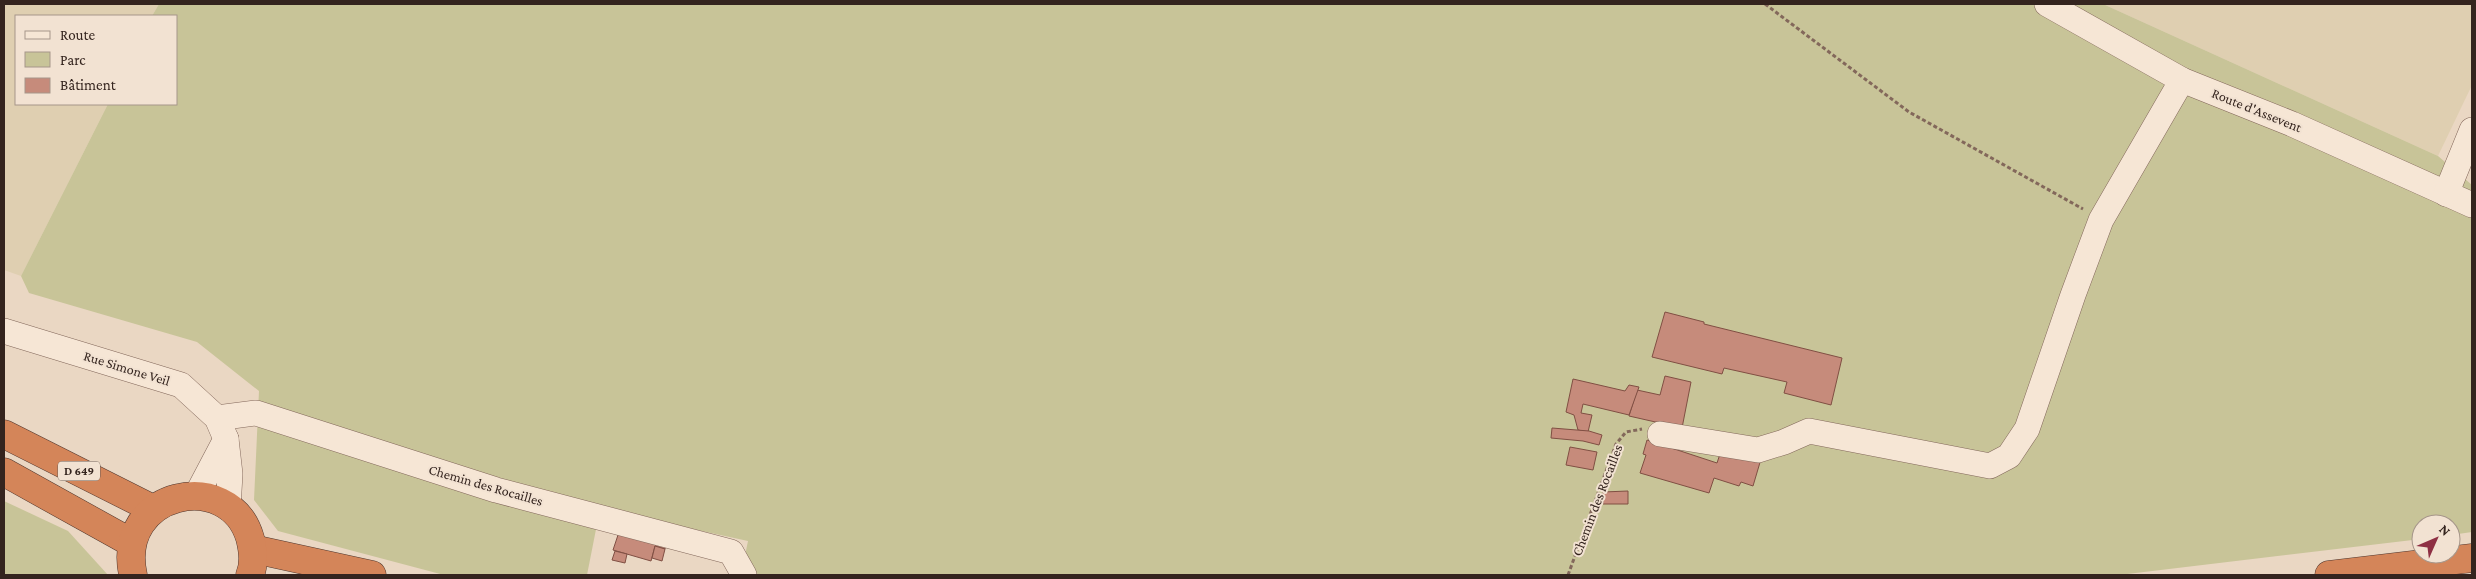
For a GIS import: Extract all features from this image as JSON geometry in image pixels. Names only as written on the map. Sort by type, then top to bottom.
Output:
[{"type":"highway","name":"D 649","points":[[4,434],[153,509]]},
{"type":"highway","name":"D 649","points":[[4,472],[132,543]]},
{"type":"highway","points":[[133,575],[130,562],[132,543],[144,518],[153,509],[169,500],[196,496],[206,497],[228,508],[237,516],[248,531],[252,562],[372,575]]},
{"type":"highway","points":[[2329,575],[2472,558]]},
{"type":"street","name":"Route d'Assevent","points":[[2047,4],[2182,80],[2292,124],[2472,205]]},
{"type":"street","points":[[1660,434],[1758,450],[1784,442],[1809,431],[1990,466],[2009,456],[2027,429],[2072,296],[2101,220],[2182,80]]},
{"type":"street","points":[[2446,194],[2472,130]]},
{"type":"street","name":"Rue Simone Veil","points":[[4,330],[181,385],[222,429]]},
{"type":"street","name":"Chemin des Rocailles","points":[[222,429],[256,413],[496,490],[731,552],[744,575]]},
{"type":"street","points":[[196,496],[222,429]]},
{"type":"street","points":[[222,429],[230,474],[228,508]]},
{"type":"path","points":[[1765,4],[1909,112],[2101,220]]},
{"type":"path","name":"Chemin des Rocailles","points":[[1568,575],[1616,444],[1626,432],[1641,428],[1660,434]]},
{"type":"shaded area","points":[[4,4],[159,4],[153,15],[15,15],[15,105],[107,105],[21,276],[4,270]]},
{"type":"shaded area","points":[[2103,4],[2472,4],[2472,85],[2438,156]]},
{"type":"green space","points":[[159,4],[2103,4],[2438,156],[2472,185],[2472,532],[2461,534],[2461,514],[2411,514],[2411,540],[2119,575],[741,575],[748,541],[600,509],[587,575],[444,575],[278,531],[254,500],[259,391],[197,342],[29,293],[21,276],[107,105],[178,105],[178,15],[153,15]]},
{"type":"green space","points":[[4,501],[68,531],[108,575],[4,575]]},
{"type":"building","points":[[1665,312],[1704,322],[1704,324],[1842,358],[1831,405],[1784,393],[1787,382],[1724,368],[1722,374],[1652,357]]},
{"type":"building","points":[[1665,376],[1691,382],[1682,428],[1629,416],[1637,390],[1660,395]]},
{"type":"building","points":[[1573,379],[1625,391],[1629,385],[1639,387],[1629,415],[1583,404],[1581,413],[1592,415],[1588,432],[1578,430],[1574,415],[1566,412]]},
{"type":"building","points":[[1552,428],[1589,431],[1602,435],[1599,445],[1583,441],[1551,438]]},
{"type":"building","points":[[1647,440],[1717,463],[1722,448],[1761,459],[1753,486],[1741,482],[1739,486],[1714,478],[1709,493],[1640,473],[1646,455],[1643,454]]},
{"type":"building","points":[[1570,447],[1597,452],[1593,470],[1566,465]]},
{"type":"building","points":[[1628,491],[1628,504],[1603,504],[1603,492]]},
{"type":"building","points":[[620,529],[667,540],[665,549],[655,546],[651,561],[613,550]]},
{"type":"building","points":[[655,546],[665,549],[662,561],[652,558]]},
{"type":"building","points":[[615,551],[627,554],[625,563],[612,560]]}]
